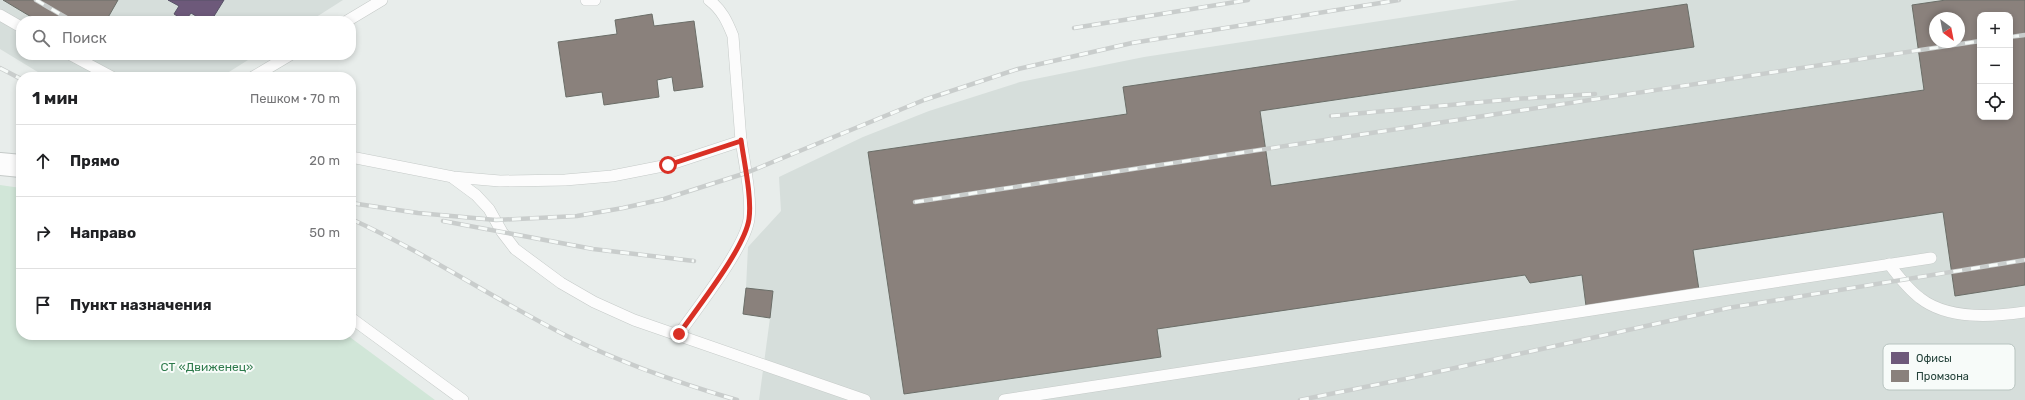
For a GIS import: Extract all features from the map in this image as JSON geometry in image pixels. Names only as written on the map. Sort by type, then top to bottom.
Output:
[{"type":"street","points":[[0,164],[16,166]]},
{"type":"lane","points":[[355,16],[382,0]]},
{"type":"lane","points":[[586,0],[595,0]]},
{"type":"lane","points":[[679,334],[731,258],[742,239],[749,219],[733,36],[727,20],[717,6],[709,0]]},
{"type":"lane","points":[[0,15],[16,24]]},
{"type":"lane","points":[[80,60],[103,72]]},
{"type":"lane","points":[[261,72],[282,60]]},
{"type":"lane","points":[[356,158],[453,177],[500,180],[551,180],[612,176],[668,165],[741,140]]},
{"type":"lane","points":[[453,177],[476,195],[488,209],[502,232],[515,249],[536,267],[594,302],[634,320],[679,334],[865,400]]},
{"type":"lane","points":[[1004,400],[1931,258]]},
{"type":"lane","points":[[1889,264],[1920,299],[1941,310],[1972,315],[2025,312]]},
{"type":"lane","points":[[356,322],[463,400]]},
{"type":"shaded area","points":[[0,0],[343,0],[318,16],[16,16],[16,59],[0,49]]},
{"type":"shaded area","points":[[1518,0],[2025,0],[2025,400],[759,400],[770,318],[743,314],[748,247],[781,211],[779,177],[863,137],[929,111],[1020,82],[1144,57]]},
{"type":"shaded area","points":[[18,60],[248,60],[229,72],[38,72]]},
{"type":"green space","name":"СТ «Движенец»","points":[[0,185],[16,187],[16,340],[354,340],[435,400],[0,400]]},
{"type":"building: Офисы","points":[[168,0],[224,0],[214,16],[196,16],[191,13],[189,16],[177,16],[174,14],[179,6]]},
{"type":"building: Промзона","points":[[3,0],[118,0],[109,16],[30,16]]},
{"type":"building: Промзона","points":[[1946,0],[2025,0],[2025,285],[1955,296],[1943,212],[1693,250],[1699,290],[1586,306],[1582,275],[1530,283],[1525,275],[1157,329],[1161,357],[904,394],[868,152],[1127,114],[1123,87],[1687,4],[1694,47],[1260,111],[1271,186],[1924,90],[1912,5]]},
{"type":"building: Промзона","points":[[652,14],[654,26],[694,21],[703,87],[674,91],[672,77],[657,80],[659,97],[604,105],[602,92],[566,97],[558,42],[617,34],[615,20]]},
{"type":"building: Промзона","points":[[746,288],[773,291],[770,318],[743,314]]},
{"type":"railway","points":[[36,0],[63,16]]},
{"type":"railway","points":[[1074,28],[1248,0]]},
{"type":"railway","points":[[356,204],[418,213],[496,220],[577,216],[623,208],[664,199],[746,173],[924,100],[1018,69],[1132,43],[1399,0]]},
{"type":"railway","points":[[2013,37],[2025,35]]},
{"type":"railway","points":[[915,202],[1977,41]]},
{"type":"railway","points":[[0,68],[16,76]]},
{"type":"railway","points":[[1331,116],[1515,99],[1595,94]]},
{"type":"railway","points":[[356,221],[406,246],[540,322],[587,346],[650,372],[737,400]]},
{"type":"railway","points":[[443,221],[593,249],[694,261]]},
{"type":"railway","points":[[1300,400],[1405,379],[1728,308],[2025,260]]},
{"type":"route","points":[[668,165],[741,140],[748,197],[749,219],[742,239],[727,264],[679,334]]}]
